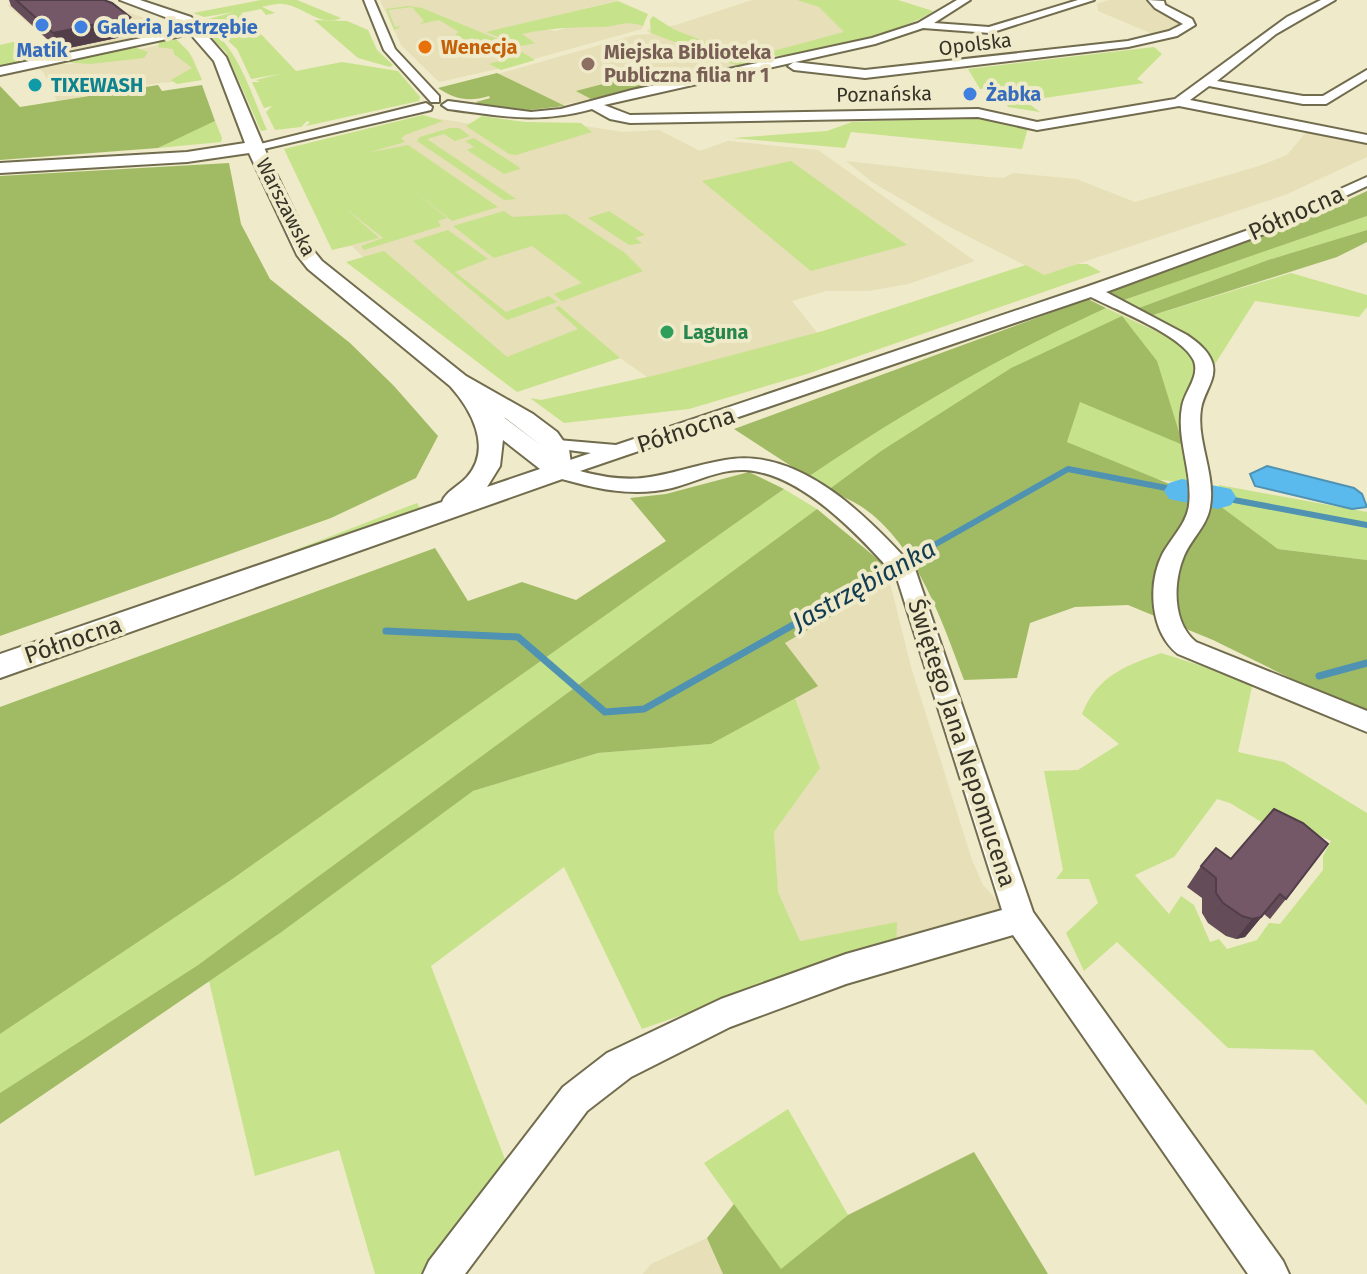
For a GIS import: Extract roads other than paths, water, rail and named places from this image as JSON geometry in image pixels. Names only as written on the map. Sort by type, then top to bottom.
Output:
[{"type":"street","name":"Warszawska","points":[[127,0],[171,15],[176,22],[195,30],[210,45],[225,69],[255,147],[304,251],[315,265],[458,381],[497,424],[559,471]]},
{"type":"street","points":[[369,0],[390,50],[431,103]]},
{"type":"street","name":"Opolska","points":[[592,104],[857,46],[922,25],[965,0]]},
{"type":"street","name":"Opolska","points":[[922,25],[990,30],[1089,0]]},
{"type":"street","points":[[1147,27],[1173,34],[1189,25],[1188,21],[1164,11],[1160,3],[1153,0]]},
{"type":"street","points":[[1179,102],[1210,83],[1291,19],[1330,0]]},
{"type":"street","points":[[0,71],[195,30]]},
{"type":"street","name":"Opolska","points":[[780,64],[865,74],[1128,44],[1173,34]]},
{"type":"street","points":[[1210,83],[1303,100],[1326,100],[1367,74]]},
{"type":"street","name":"Poznańska","points":[[592,104],[615,116],[630,119],[967,113],[998,115],[1037,126],[1179,102],[1367,139]]},
{"type":"street","points":[[0,168],[187,157],[255,147],[431,103],[531,116],[562,113],[592,104]]},
{"type":"street","name":"Północna","points":[[0,666],[559,471],[1092,291],[1259,231],[1367,181]]},
{"type":"street","points":[[1092,291],[1191,344],[1203,359],[1205,372],[1192,400],[1190,415],[1200,494],[1199,509],[1172,559],[1165,600],[1165,612],[1184,647],[1210,655],[1367,722]]},
{"type":"street","name":"Warszawska","points":[[458,381],[516,415],[553,443]]},
{"type":"street","points":[[403,525],[458,499],[484,474],[491,438],[479,404]]},
{"type":"street","points":[[553,443],[600,449],[635,446]]},
{"type":"street","points":[[553,443],[560,457],[559,471]]},
{"type":"street","name":"Świętego Jana Nepomucena","points":[[559,471],[593,482],[639,487],[661,484],[723,466],[755,465],[782,474],[822,496],[854,520],[901,569],[1020,919],[1270,1274]]},
{"type":"street","name":"Świętego Jana Nepomucena","points":[[442,1274],[575,1099],[619,1065],[721,1015],[818,979],[1020,919]]},
{"type":"water","points":[[1267,466],[1354,488],[1362,494],[1367,507],[1352,509],[1255,486],[1250,474]]},
{"type":"waterway","name":"Jastrzębianka","points":[[890,570],[1068,469],[1182,491]]},
{"type":"waterway","name":"Jastrzębianka","points":[[1182,491],[1218,497]]},
{"type":"waterway","name":"Jastrzębianka","points":[[1218,497],[1367,525]]},
{"type":"waterway","name":"Jastrzębianka","points":[[386,631],[518,637],[605,712],[644,709],[894,568]]},
{"type":"waterway","points":[[1319,676],[1367,663]]},
{"type":"place","name":"Matik","points":[[42,25]]},
{"type":"place","name":"Galeria Jastrzębie","points":[[81,27]]},
{"type":"place","name":"Wenecja","points":[[425,47]]},
{"type":"place","name":"Miejska Biblioteka Publiczna filia nr 1","points":[[588,64]]},
{"type":"place","name":"TIXEWASH","points":[[35,85]]},
{"type":"place","name":"Żabka","points":[[970,94]]},
{"type":"place","name":"Laguna","points":[[667,332]]}]
